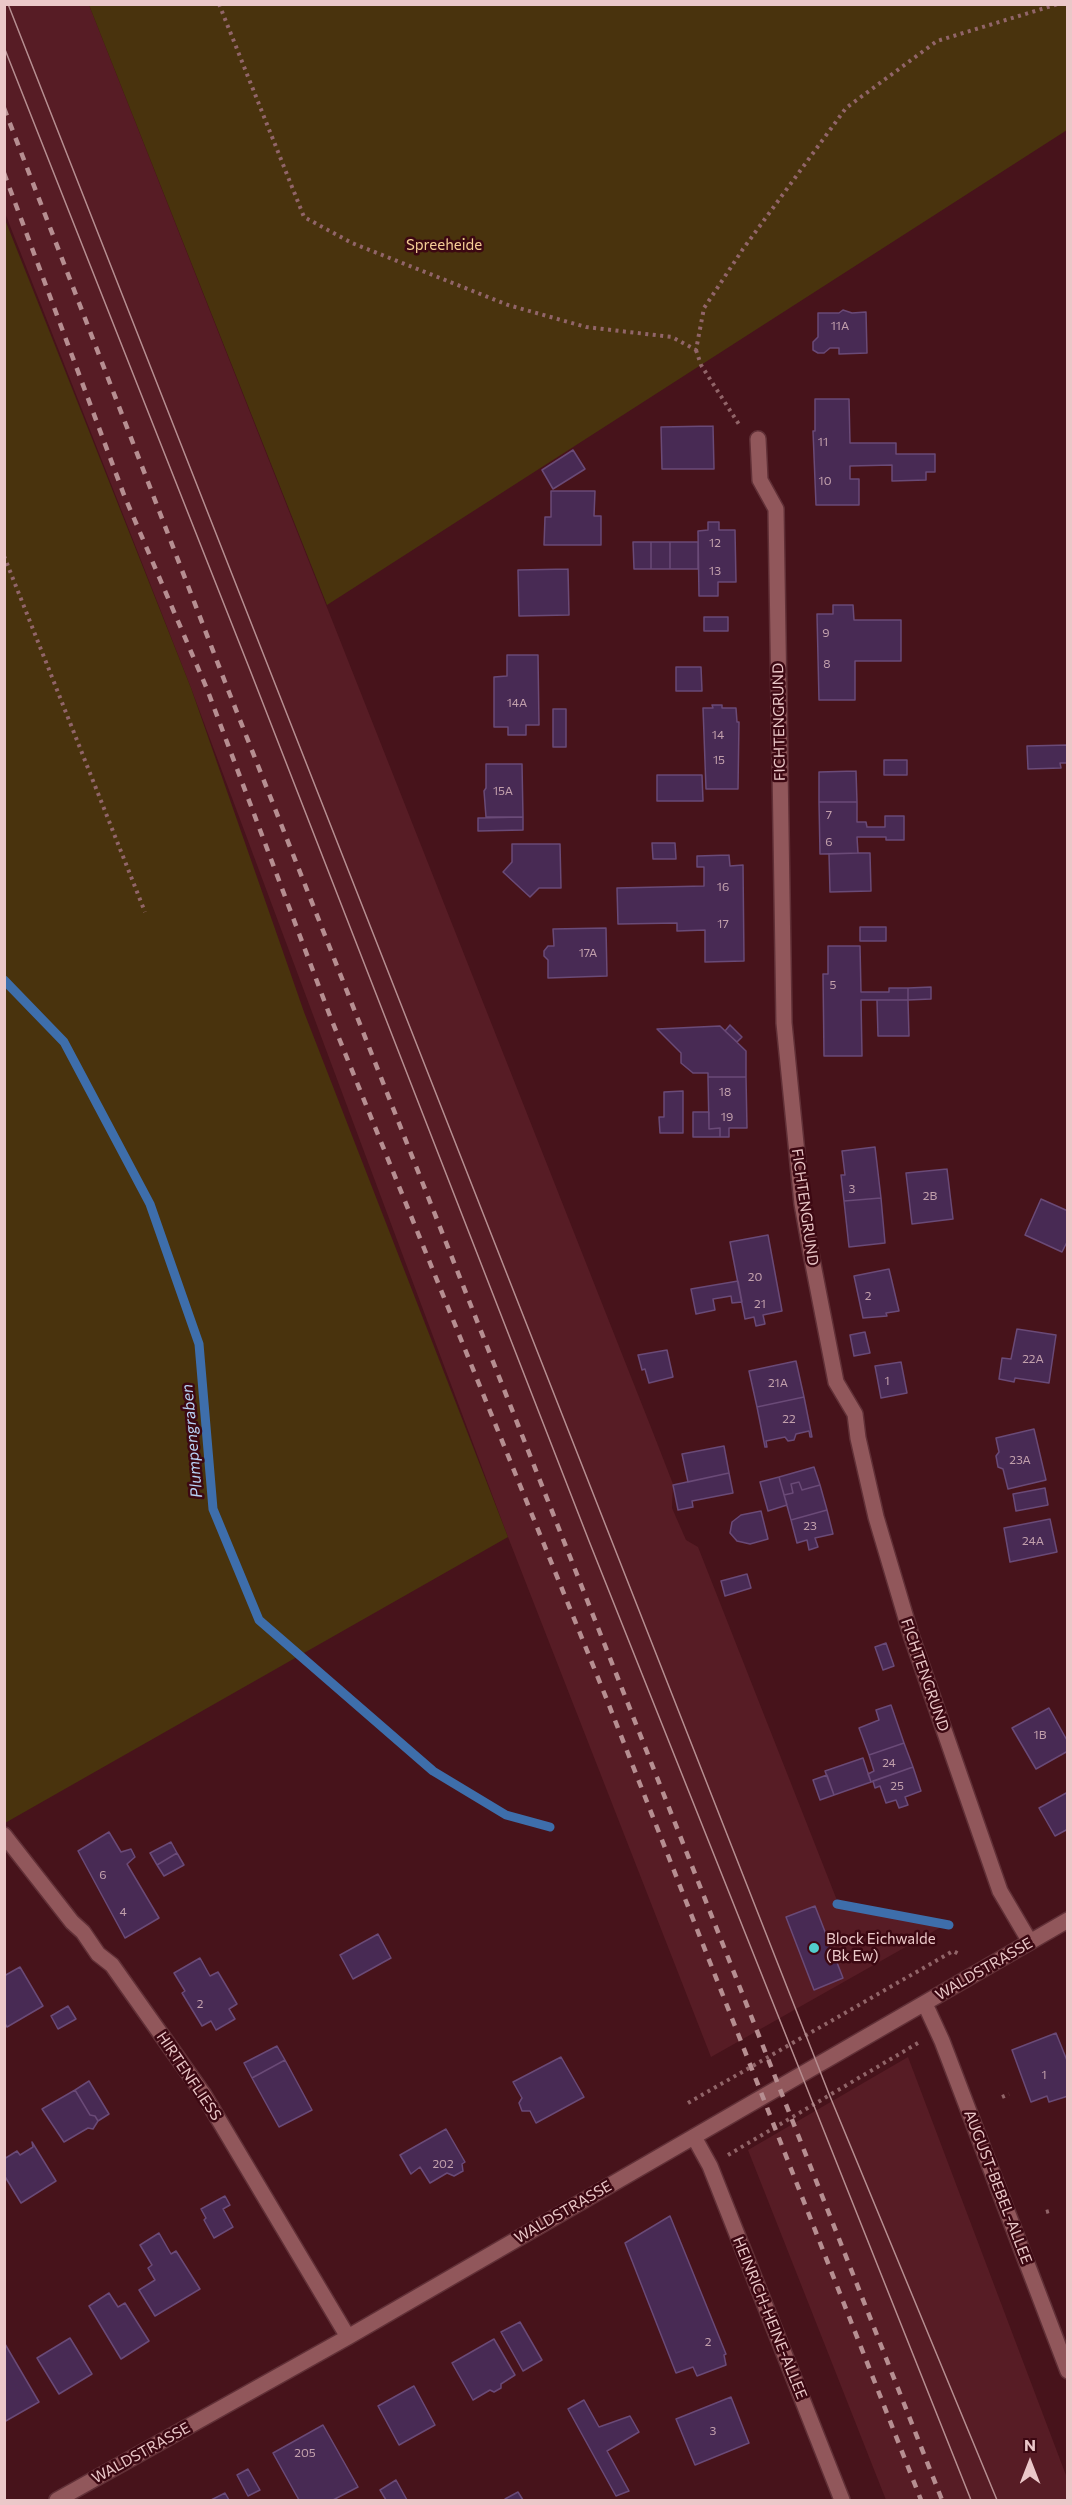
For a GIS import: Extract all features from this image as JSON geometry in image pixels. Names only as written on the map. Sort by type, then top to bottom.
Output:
[{"type":"street","name":"FICHTENGRUND","points":[[758,439],[760,480],[776,509],[784,1023],[802,1204],[836,1382],[855,1414],[858,1438],[876,1517],[911,1635],[1000,1891],[1030,1942]]},
{"type":"street","name":"HIRTENFLIESS","points":[[4,1835],[72,1922],[84,1932],[98,1954],[112,1965],[204,2095],[348,2337]]},
{"type":"street","name":"WALDSTRASSE","points":[[57,2500],[348,2337],[1068,1920]]},
{"type":"street","name":"AUGUST-BEBEL-ALLEE","points":[[925,2004],[939,2031],[1068,2371]]},
{"type":"street","name":"HEINRICH-HEINE-ALLEE","points":[[693,2137],[710,2166],[842,2500]]},
{"type":"path","points":[[219,4],[304,217],[352,243],[508,306],[586,327],[672,338],[696,350]]},
{"type":"path","points":[[758,439],[740,427],[701,365],[696,350],[704,308],[743,249],[846,108],[938,41],[1058,4]]},
{"type":"path","points":[[4,556],[145,912]]},
{"type":"path","points":[[688,2103],[953,1952]]},
{"type":"path","points":[[710,2166],[939,2031]]},
{"type":"path","points":[[1002,2097],[1009,2094]]},
{"type":"path","points":[[1046,2212],[1053,2210]]},
{"type":"shaded area","points":[[5,5],[89,5],[673,1484],[672,1508],[686,1540],[698,1547],[840,1908],[941,1927],[711,2057],[508,1537],[191,688],[5,213]]},
{"type":"shaded area","points":[[908,2057],[1067,2478],[1067,2500],[886,2500],[748,2150]]},
{"type":"green space","name":"Spreeheide","points":[[89,5],[1067,5],[1067,130],[327,605]]},
{"type":"green space","points":[[4,217],[191,688],[304,1012],[508,1537],[5,1823]]},
{"type":"building","points":[[843,310],[852,313],[866,312],[867,353],[839,354],[839,348],[830,348],[824,353],[813,350],[813,342],[818,337],[818,313],[839,313]]},
{"type":"building","points":[[815,399],[849,399],[850,443],[896,443],[896,454],[935,454],[935,472],[926,472],[926,480],[892,481],[892,465],[850,466],[850,479],[859,479],[859,505],[816,505],[813,431],[815,431]]},
{"type":"building","points":[[713,426],[714,469],[662,469],[661,427]]},
{"type":"building","points":[[573,450],[585,469],[553,489],[542,470]]},
{"type":"building","points":[[551,491],[595,491],[594,516],[601,516],[601,545],[544,545],[545,517],[551,517]]},
{"type":"building","points":[[708,522],[719,522],[719,530],[735,530],[736,582],[718,582],[718,596],[699,596],[698,531],[708,530]]},
{"type":"building","points":[[633,542],[651,542],[651,569],[634,569]]},
{"type":"building","points":[[651,542],[670,542],[670,569],[651,569]]},
{"type":"building","points":[[670,542],[698,542],[698,569],[670,569]]},
{"type":"building","points":[[568,569],[569,615],[519,616],[518,570]]},
{"type":"building","points":[[833,605],[853,605],[854,620],[901,620],[901,661],[855,661],[855,700],[819,700],[817,614],[833,614]]},
{"type":"building","points":[[704,617],[728,617],[728,631],[704,631]]},
{"type":"building","points":[[507,655],[538,655],[539,725],[526,725],[526,735],[508,735],[508,727],[494,727],[494,677],[507,676]]},
{"type":"building","points":[[676,667],[701,667],[702,691],[676,691]]},
{"type":"building","points":[[712,705],[736,708],[737,722],[739,722],[738,789],[706,789],[703,708],[713,708]]},
{"type":"building","points":[[553,709],[566,709],[566,747],[553,747]]},
{"type":"building","points":[[1068,745],[1068,763],[1060,763],[1061,768],[1028,769],[1027,746]]},
{"type":"building","points":[[884,760],[907,760],[907,775],[884,775]]},
{"type":"building","points":[[486,764],[522,764],[523,817],[486,817],[484,791]]},
{"type":"building","points":[[856,771],[857,802],[819,802],[819,772]]},
{"type":"building","points":[[657,775],[702,775],[703,801],[657,801]]},
{"type":"building","points":[[819,802],[857,802],[857,822],[866,822],[867,827],[885,827],[885,816],[904,816],[904,840],[886,840],[886,837],[857,837],[858,853],[820,854]]},
{"type":"building","points":[[523,817],[523,830],[478,831],[478,818]]},
{"type":"building","points":[[652,843],[675,843],[676,859],[653,859]]},
{"type":"building","points":[[512,844],[560,844],[561,888],[539,888],[530,897],[503,872],[512,862]]},
{"type":"building","points":[[870,853],[871,891],[830,892],[829,854]]},
{"type":"building","points":[[729,855],[730,866],[743,865],[744,961],[705,962],[705,930],[677,931],[677,923],[618,924],[617,888],[704,886],[704,867],[697,867],[697,856]]},
{"type":"building","points":[[860,927],[886,927],[886,941],[860,941]]},
{"type":"building","points":[[606,928],[607,976],[548,978],[548,960],[544,956],[544,951],[548,946],[554,946],[553,929]]},
{"type":"building","points":[[828,946],[860,946],[861,992],[889,992],[889,988],[908,988],[908,1000],[861,1000],[862,1056],[824,1056],[823,974],[828,974]]},
{"type":"building","points":[[931,987],[931,999],[908,1000],[908,988]]},
{"type":"building","points":[[877,1000],[908,1000],[909,1036],[878,1036]]},
{"type":"building","points":[[730,1025],[742,1037],[737,1042],[725,1031]]},
{"type":"building","points":[[720,1026],[746,1051],[746,1077],[708,1077],[708,1073],[693,1073],[681,1063],[681,1053],[657,1029]]},
{"type":"building","points":[[708,1077],[746,1077],[747,1128],[729,1128],[729,1137],[720,1137],[720,1128],[709,1129]]},
{"type":"building","points":[[683,1091],[683,1133],[660,1133],[659,1117],[664,1117],[664,1092]]},
{"type":"building","points":[[693,1112],[709,1112],[709,1129],[720,1128],[720,1137],[693,1137]]},
{"type":"building","points":[[875,1147],[881,1198],[844,1201],[841,1175],[845,1175],[842,1151]]},
{"type":"building","points":[[947,1169],[953,1219],[912,1224],[906,1173]]},
{"type":"building","points":[[881,1198],[885,1243],[849,1247],[844,1201]]},
{"type":"building","points":[[1041,1199],[1068,1211],[1068,1240],[1062,1252],[1025,1235]]},
{"type":"building","points":[[768,1235],[782,1311],[763,1315],[765,1324],[756,1326],[754,1317],[745,1319],[730,1242]]},
{"type":"building","points":[[889,1269],[899,1311],[886,1313],[887,1316],[863,1318],[854,1276]]},
{"type":"building","points":[[738,1281],[742,1302],[732,1303],[731,1296],[713,1299],[715,1310],[696,1314],[691,1289]]},
{"type":"building","points":[[1017,1329],[1056,1335],[1049,1383],[1015,1378],[1014,1382],[999,1379],[1002,1358],[1011,1359]]},
{"type":"building","points":[[865,1332],[870,1353],[854,1356],[850,1335]]},
{"type":"building","points":[[667,1350],[673,1377],[649,1383],[638,1355]]},
{"type":"building","points":[[796,1361],[804,1397],[757,1407],[749,1371]]},
{"type":"building","points":[[901,1362],[907,1393],[881,1398],[875,1366]]},
{"type":"building","points":[[804,1397],[812,1437],[809,1431],[796,1434],[794,1440],[788,1441],[785,1437],[766,1441],[767,1447],[765,1447],[757,1407]]},
{"type":"building","points":[[1034,1429],[1046,1480],[1008,1489],[1003,1469],[998,1467],[996,1456],[999,1452],[996,1438]]},
{"type":"building","points":[[724,1446],[729,1473],[688,1482],[682,1454]]},
{"type":"building","points":[[814,1467],[820,1485],[802,1490],[799,1482],[791,1484],[793,1493],[784,1495],[779,1477]]},
{"type":"building","points":[[729,1473],[733,1493],[692,1501],[693,1507],[678,1510],[673,1485]]},
{"type":"building","points":[[779,1477],[787,1505],[768,1511],[760,1482]]},
{"type":"building","points":[[799,1482],[802,1490],[820,1485],[827,1510],[791,1520],[784,1495],[793,1493],[791,1484]]},
{"type":"building","points":[[1045,1488],[1048,1505],[1016,1511],[1013,1494]]},
{"type":"building","points":[[827,1510],[833,1534],[815,1538],[818,1547],[809,1550],[807,1540],[797,1543],[791,1520]]},
{"type":"building","points":[[761,1511],[768,1539],[750,1544],[737,1541],[730,1533],[732,1522],[741,1515]]},
{"type":"building","points":[[1050,1519],[1057,1552],[1010,1562],[1004,1528]]},
{"type":"building","points":[[747,1574],[751,1588],[725,1596],[721,1581]]},
{"type":"building","points":[[886,1643],[894,1666],[883,1670],[875,1647]]},
{"type":"building","points":[[891,1705],[904,1743],[869,1755],[859,1728],[879,1720],[876,1710]]},
{"type":"building","points":[[1049,1708],[1068,1742],[1068,1751],[1036,1769],[1012,1728]]},
{"type":"building","points":[[904,1743],[913,1767],[871,1782],[868,1774],[874,1771],[869,1755]]},
{"type":"building","points":[[863,1758],[871,1782],[834,1795],[825,1771]]},
{"type":"building","points":[[913,1767],[921,1791],[905,1797],[908,1805],[899,1808],[896,1800],[886,1803],[880,1786],[875,1788],[873,1781]]},
{"type":"building","points":[[827,1775],[834,1795],[820,1800],[813,1780]]},
{"type":"building","points":[[1068,1792],[1068,1829],[1055,1836],[1039,1808]]},
{"type":"building","points":[[109,1832],[121,1852],[131,1849],[135,1857],[127,1864],[159,1918],[125,1938],[78,1851]]},
{"type":"building","points":[[171,1842],[177,1853],[157,1865],[150,1853]]},
{"type":"building","points":[[177,1853],[184,1865],[164,1876],[157,1865]]},
{"type":"building","name":"Block Eichwalde (Bk Ew)","points":[[815,1906],[843,1978],[814,1990],[786,1917]]},
{"type":"building","points":[[378,1934],[391,1958],[353,1979],[340,1955]]},
{"type":"building","points":[[200,1958],[210,1976],[218,1972],[237,2004],[229,2009],[235,2019],[216,2030],[211,2021],[202,2026],[182,1993],[185,1991],[174,1973]]},
{"type":"building","points":[[20,1967],[43,2006],[7,2027],[4,2022],[4,1976]]},
{"type":"building","points":[[68,2006],[76,2019],[58,2029],[51,2016]]},
{"type":"building","points":[[1056,2033],[1068,2063],[1068,2096],[1049,2102],[1047,2096],[1031,2102],[1012,2050]]},
{"type":"building","points":[[277,2046],[285,2060],[252,2078],[244,2063]]},
{"type":"building","points":[[561,2057],[584,2097],[536,2123],[530,2111],[522,2111],[519,2103],[522,2098],[513,2082]]},
{"type":"building","points":[[285,2060],[312,2110],[279,2127],[252,2078]]},
{"type":"building","points":[[89,2081],[109,2114],[98,2121],[95,2116],[90,2115],[75,2090]]},
{"type":"building","points":[[75,2090],[90,2115],[95,2116],[98,2121],[93,2129],[88,2128],[64,2142],[42,2109]]},
{"type":"building","points":[[446,2129],[465,2162],[462,2164],[463,2171],[454,2176],[447,2173],[430,2183],[420,2167],[411,2174],[400,2155]]},
{"type":"building","points":[[32,2142],[56,2181],[21,2203],[4,2175],[4,2159],[17,2151],[20,2155],[33,2147]]},
{"type":"building","points":[[225,2196],[230,2205],[223,2209],[233,2227],[214,2238],[201,2209]]},
{"type":"building","points":[[670,2216],[726,2354],[724,2355],[726,2365],[697,2376],[693,2367],[676,2373],[625,2243]]},
{"type":"building","points":[[159,2233],[171,2254],[176,2251],[200,2289],[155,2316],[139,2290],[155,2280],[148,2268],[152,2265],[140,2245]]},
{"type":"building","points":[[109,2293],[118,2307],[125,2303],[149,2341],[121,2359],[89,2306]]},
{"type":"building","points":[[520,2322],[542,2360],[523,2371],[501,2332]]},
{"type":"building","points":[[70,2338],[92,2374],[59,2394],[37,2358]]},
{"type":"building","points":[[494,2339],[515,2375],[501,2384],[501,2388],[494,2392],[490,2390],[473,2400],[452,2363]]},
{"type":"building","points":[[4,2345],[39,2402],[4,2422]]},
{"type":"building","points":[[414,2386],[435,2425],[399,2445],[378,2406]]},
{"type":"building","points":[[731,2397],[749,2443],[695,2465],[676,2419]]},
{"type":"building","points":[[584,2400],[599,2427],[630,2416],[639,2432],[607,2451],[629,2491],[616,2496],[568,2409]]},
{"type":"building","points":[[323,2425],[358,2487],[333,2500],[299,2500],[273,2453]]},
{"type":"building","points":[[248,2469],[260,2490],[248,2496],[237,2475]]},
{"type":"building","points":[[396,2480],[407,2500],[386,2500],[380,2490]]},
{"type":"building","points":[[518,2492],[523,2500],[505,2499]]},
{"type":"building","points":[[225,2493],[229,2500],[211,2500]]},
{"type":"waterway","name":"Plumpengraben","points":[[4,980],[64,1042],[150,1204],[199,1344],[213,1509],[259,1620],[433,1771],[506,1815],[550,1827]]},
{"type":"waterway","name":"Plumpengraben","points":[[837,1904],[949,1925]]},
{"type":"tram line","points":[[8,4],[829,2094],[997,2500]]},
{"type":"tram line","points":[[4,47],[250,670],[589,1541],[971,2500]]},
{"type":"railway","points":[[4,108],[225,682],[942,2500]]},
{"type":"railway","points":[[4,173],[124,495],[207,689],[330,1016],[607,1700],[921,2500]]},
{"type":"place","name":"Block Eichwalde (Bk Ew)","points":[[814,1948]]}]
